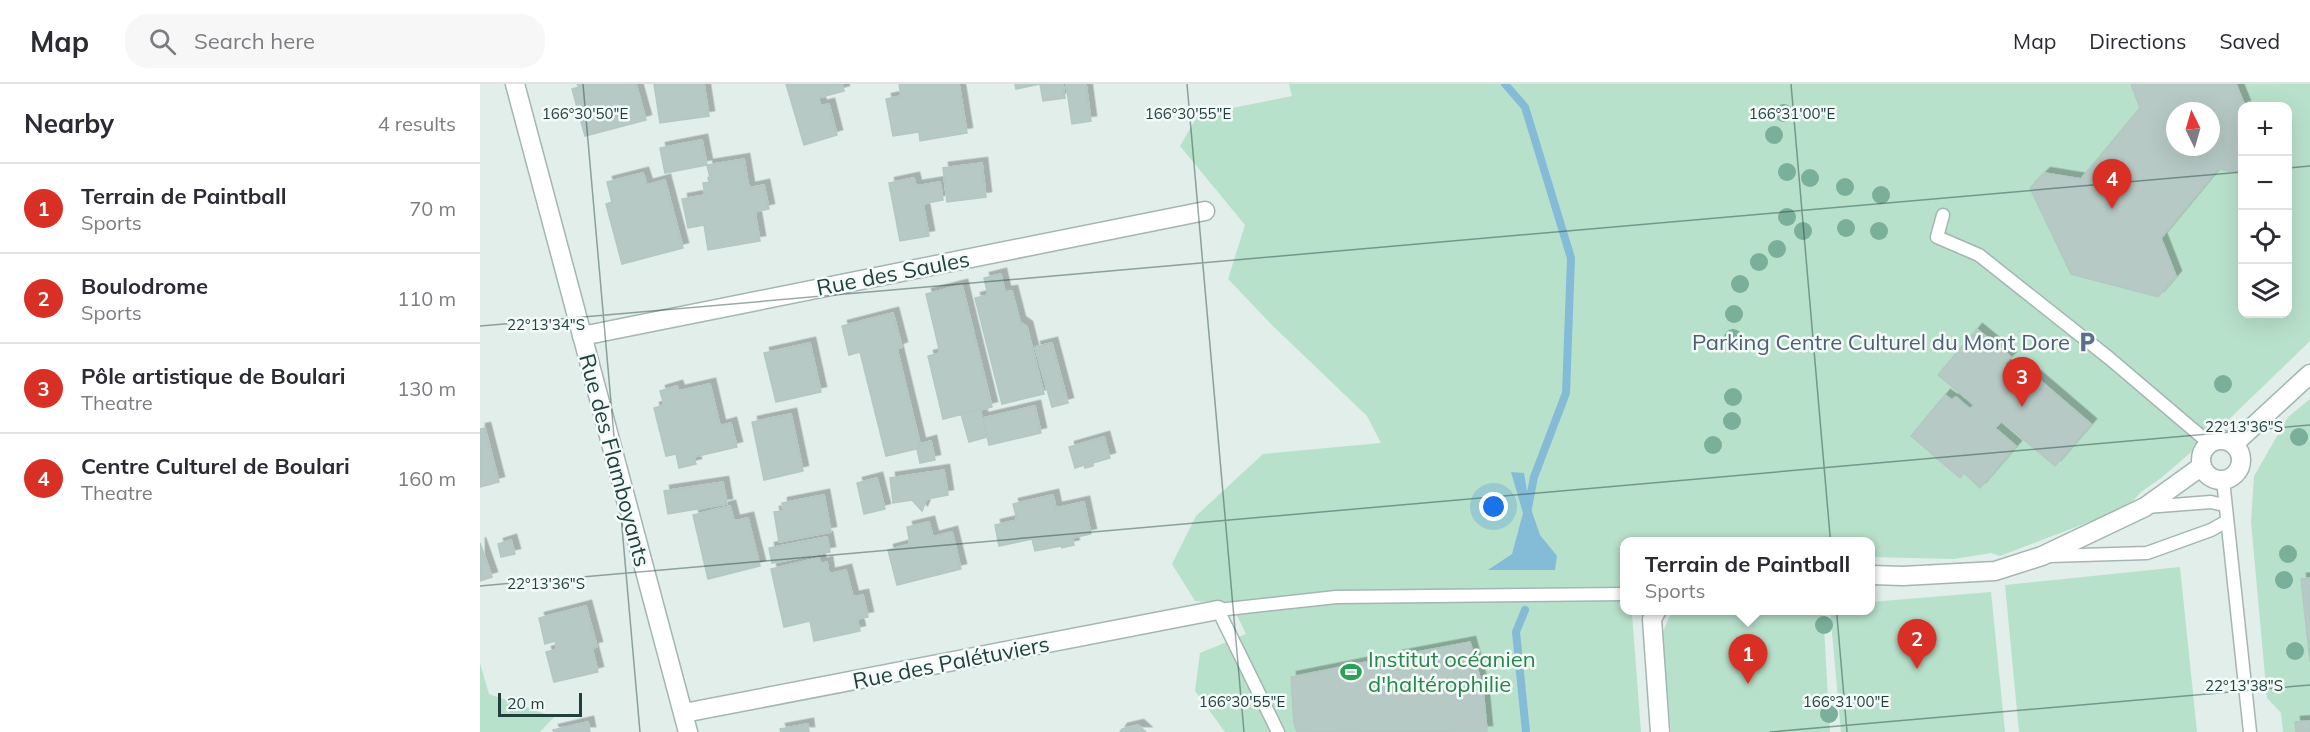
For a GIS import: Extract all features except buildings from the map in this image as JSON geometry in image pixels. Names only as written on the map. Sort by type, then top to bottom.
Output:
[{"type":"street","name":"Rue des Flamboyants","points":[[515,84],[688,732]]},
{"type":"street","name":"Rue des Saules","points":[[582,336],[1205,211]]},
{"type":"street","points":[[2234,444],[2310,374]]},
{"type":"street","points":[[2222,439],[2234,444],[2239,449],[2242,462],[2236,475],[2223,480],[2210,477],[2202,466],[2202,454],[2210,443],[2222,439]]},
{"type":"street","points":[[1875,575],[1904,576],[1995,571],[2042,556],[2145,507],[2202,466]]},
{"type":"street","name":"Rue des Palétuviers","points":[[684,713],[1218,610]]},
{"type":"street","points":[[1654,615],[1652,620],[1660,732]]},
{"type":"lane","points":[[1943,215],[1937,237],[1979,255],[2109,358],[2210,443]]},
{"type":"lane","points":[[2223,480],[2250,732]]},
{"type":"lane","points":[[2145,507],[2211,502],[2224,506]]},
{"type":"lane","points":[[2042,556],[2147,553],[2211,530],[2227,521]]},
{"type":"lane","points":[[1278,732],[1218,610],[1336,597],[1620,594]]},
{"type":"green space","points":[[1289,84],[2310,84],[2310,341],[2225,423],[2161,478],[2141,492],[2126,508],[2000,556],[1991,553],[1954,559],[1875,557],[1875,537],[1620,537],[1620,615],[1632,615],[1641,732],[1225,732],[1195,691],[1200,653],[1246,634],[1231,603],[1195,601],[1172,564],[1196,516],[1263,454],[1381,443],[1367,416],[1273,326],[1228,279],[1245,225],[1180,146],[1198,115],[1292,96]]},
{"type":"green space","points":[[2310,399],[2310,732],[2283,732],[2281,713],[2267,698],[2251,522],[2254,476],[2288,417]]},
{"type":"green space","points":[[2180,567],[2197,732],[2019,732],[2005,585]]},
{"type":"green space","points":[[1991,592],[2005,732],[1841,732],[1830,615],[1875,615],[1875,602]]},
{"type":"green space","points":[[1670,615],[1823,615],[1830,732],[1671,732],[1662,634]]},
{"type":"green space","points":[[480,663],[489,694],[554,717],[540,732],[480,732]]},
{"type":"water","points":[[1511,472],[1524,473],[1529,503],[1540,535],[1557,556],[1555,570],[1488,570],[1512,554],[1523,513]]},
{"type":"waterway","points":[[1505,84],[1525,107],[1571,258],[1566,393],[1534,477],[1527,513]]},
{"type":"waterway","points":[[1525,610],[1516,632],[1526,732]]},
{"type":"place","name":"Centre Culturel de Boulari","points":[[2112,209]]},
{"type":"place","name":"Parking Centre Culturel du Mont Dore","points":[[2087,342]]},
{"type":"place","name":"Pôle artistique de Boulari","points":[[2022,407]]},
{"type":"place","name":"Boulodrome","points":[[1917,669]]},
{"type":"place","name":"Institut océanien d'haltérophilie","points":[[1351,672]]},
{"type":"place","name":"Terrain de Paintball","points":[[1748,684]]}]
